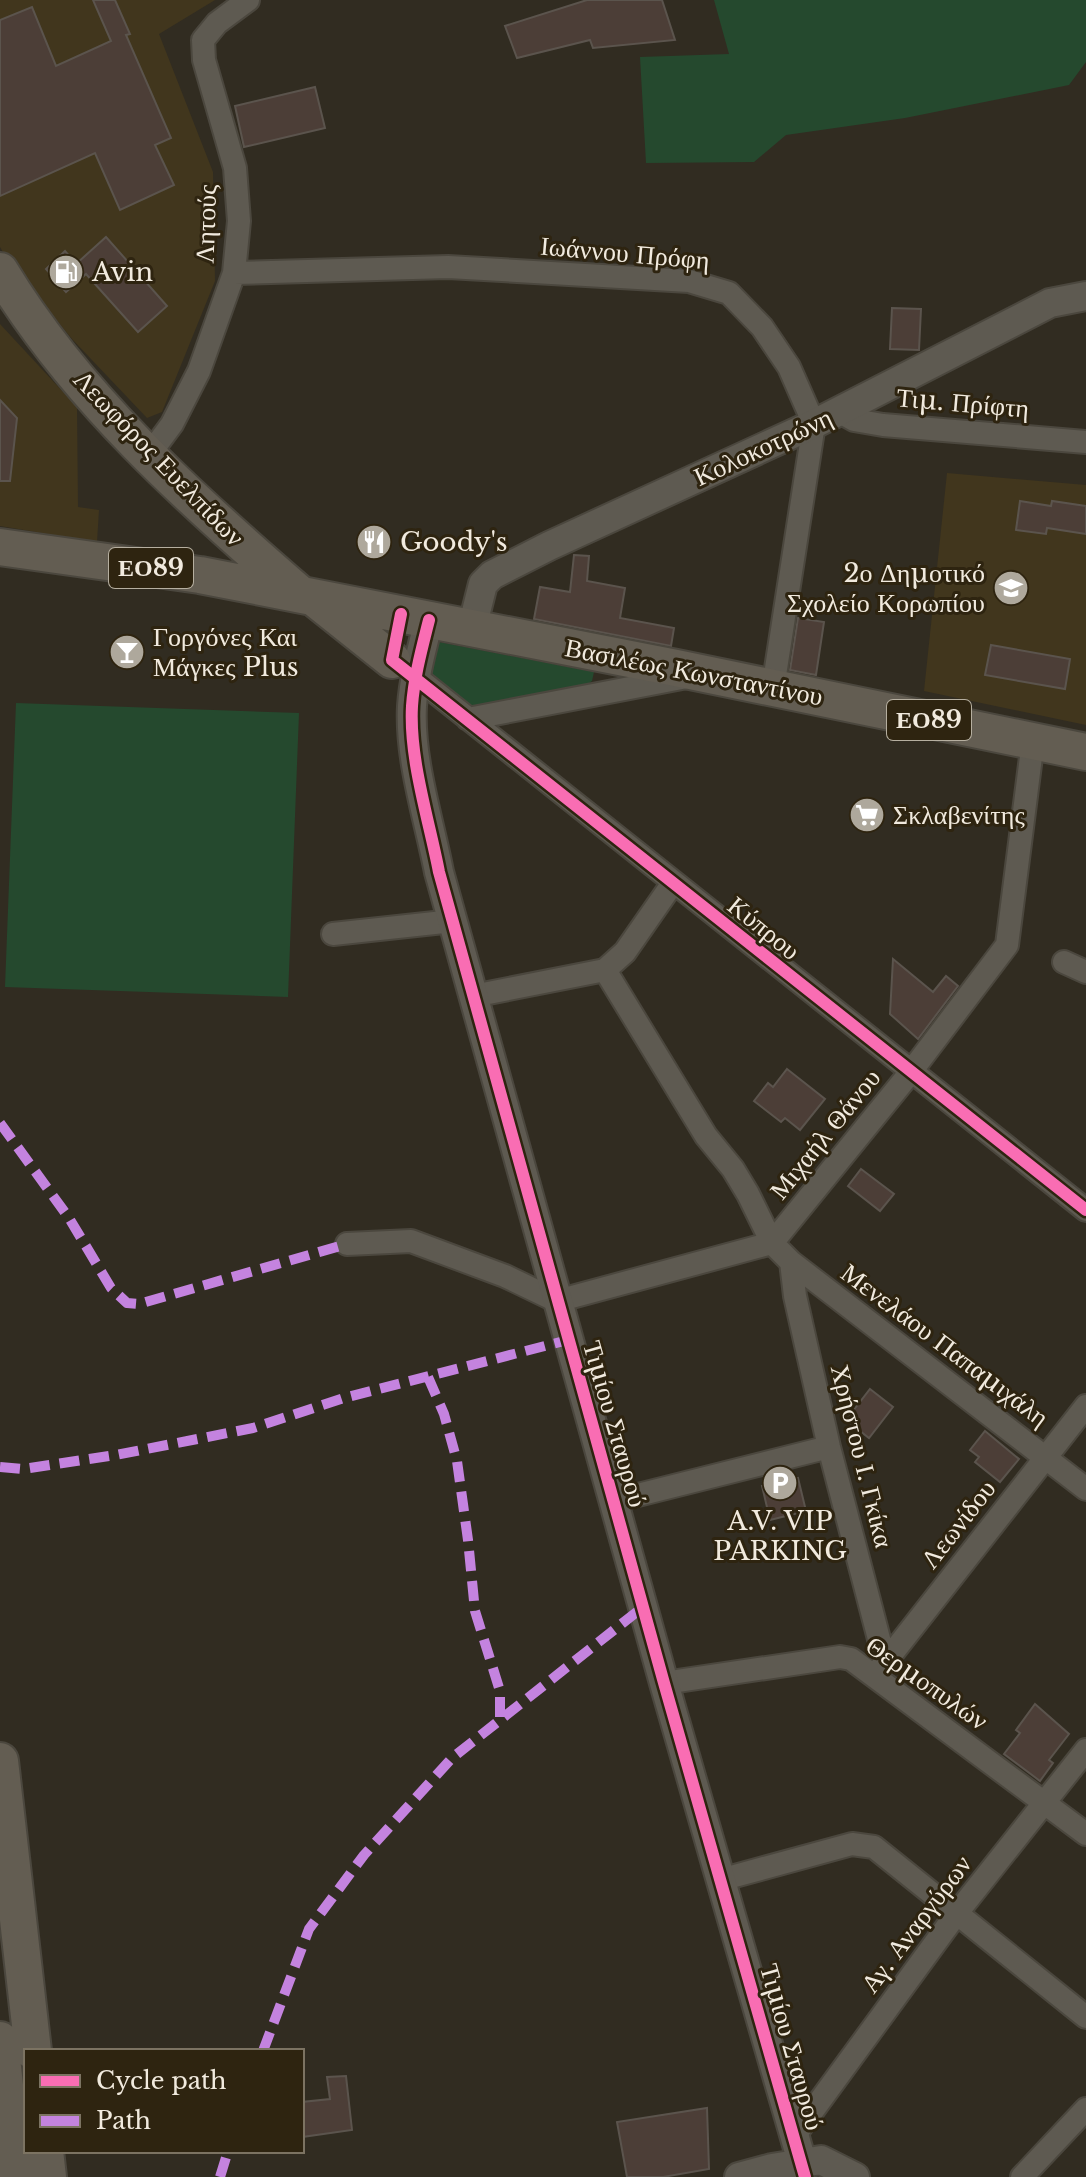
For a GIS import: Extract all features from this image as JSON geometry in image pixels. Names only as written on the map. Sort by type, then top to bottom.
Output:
[{"type":"main road","name":"Λεωφόρος Ευελπίδων","points":[[0,271],[12,302],[91,394],[223,528],[404,668]]},
{"type":"main road","name":"ΕΟ89","points":[[0,547],[200,575],[308,596]]},
{"type":"main road","name":"Βασιλέως Κωνσταντίνου","points":[[308,596],[1086,752]]},
{"type":"main road","points":[[0,1761],[33,2049]]},
{"type":"main road","points":[[0,2040],[15,2177]]},
{"type":"main road","points":[[45,2153],[48,2177]]},
{"type":"street","name":"Λητούς","points":[[149,455],[172,424],[199,371],[234,273],[239,221],[235,168],[204,60],[203,40],[217,23],[248,0]]},
{"type":"street","name":"Ιωάννου Πρόφη","points":[[234,273],[448,267],[689,281],[729,293],[762,327],[826,418]]},
{"type":"street","name":"Κολοκοτρώνη","points":[[472,628],[483,584],[492,575],[826,418],[1050,303],[1086,296]]},
{"type":"street","name":"Τιμ. Πρίφτη","points":[[826,418],[1086,442]]},
{"type":"street","points":[[773,688],[826,418]]},
{"type":"street","name":"Τιμίου Σταυρού","points":[[415,617],[404,668],[412,707],[413,742],[439,872],[664,1683],[800,2158]]},
{"type":"street","name":"Κύπρου","points":[[404,668],[1086,1210]]},
{"type":"street","points":[[468,719],[704,674]]},
{"type":"street","name":"Μιχαήλ Θάνου","points":[[772,1243],[910,1073],[1007,945],[1033,741]]},
{"type":"street","points":[[473,996],[605,970],[625,952],[673,883]]},
{"type":"street","points":[[333,934],[453,921]]},
{"type":"street","points":[[1064,962],[1086,972]]},
{"type":"street","name":"Μενελάου Παπαμιχάλη","points":[[605,970],[706,1136],[733,1169],[772,1243],[791,1262],[1086,1489]]},
{"type":"street","points":[[347,1244],[411,1241],[505,1276],[557,1301],[772,1243]]},
{"type":"street","name":"Χρήστου Ι. Γκίκα","points":[[791,1262],[795,1296],[880,1670]]},
{"type":"street","name":"Λεωνίδου","points":[[880,1670],[1086,1406]]},
{"type":"street","points":[[614,1501],[829,1447]]},
{"type":"street","name":"Θερμοπυλών","points":[[664,1683],[840,1657],[851,1659],[880,1670],[1086,1834]]},
{"type":"street","name":"Αγ. Αναργύρων","points":[[800,2158],[957,1913],[1086,1750]]},
{"type":"street","points":[[720,1880],[852,1844],[874,1847],[1086,2017]]},
{"type":"street","points":[[1022,2177],[1086,2109]]},
{"type":"street","points":[[739,2177],[800,2158],[821,2160],[855,2177]]},
{"type":"shaded area","points":[[0,0],[215,0],[159,34],[213,172],[215,281],[162,412],[147,418],[72,339],[0,247]]},
{"type":"shaded area","points":[[0,324],[77,407],[78,507],[99,510],[97,542],[0,526]]},
{"type":"shaded area","name":"2ο Δημοτικό Σχολείο Κορωπίου","points":[[947,473],[1086,485],[1086,725],[924,691]]},
{"type":"green space","points":[[714,0],[1086,0],[1086,62],[1069,85],[905,118],[786,135],[754,162],[646,163],[640,57],[729,54]]},
{"type":"green space","points":[[439,642],[594,672],[592,681],[578,691],[475,708],[426,673],[431,646]]},
{"type":"green space","points":[[16,703],[299,713],[288,997],[5,987]]},
{"type":"building","points":[[93,0],[115,0],[130,34],[126,35],[171,138],[155,145],[174,185],[120,210],[95,153],[0,196],[0,20],[32,7],[56,66],[111,41]]},
{"type":"building","points":[[587,0],[662,0],[675,40],[593,48],[590,40],[517,58],[505,26]]},
{"type":"building","points":[[315,87],[325,128],[244,147],[235,106]]},
{"type":"building","points":[[106,237],[167,306],[138,332],[86,274],[66,292],[46,269],[65,251],[76,264]]},
{"type":"building","points":[[892,308],[921,309],[919,350],[890,349]]},
{"type":"building","points":[[0,400],[17,418],[10,481],[0,481]]},
{"type":"building","points":[[1020,501],[1051,506],[1052,501],[1086,506],[1086,534],[1047,528],[1046,534],[1016,530]]},
{"type":"building","points":[[574,555],[589,556],[587,581],[625,588],[620,618],[674,628],[671,646],[534,619],[540,587],[570,592]]},
{"type":"building","points":[[798,618],[824,622],[816,675],[790,670]]},
{"type":"building","points":[[991,645],[1070,659],[1065,689],[985,675]]},
{"type":"building","points":[[893,959],[933,992],[946,976],[958,986],[918,1039],[890,1014]]},
{"type":"building","points":[[787,1069],[825,1099],[800,1130],[785,1118],[781,1122],[754,1101],[768,1083],[773,1087]]},
{"type":"building","points":[[861,1169],[894,1194],[880,1211],[848,1186]]},
{"type":"building","points":[[870,1389],[893,1407],[869,1438],[846,1420]]},
{"type":"building","points":[[985,1431],[1019,1459],[1000,1482],[975,1462],[979,1457],[970,1450]]},
{"type":"building","points":[[798,1478],[806,1511],[770,1520],[762,1486]]},
{"type":"building","points":[[1035,1704],[1069,1734],[1049,1760],[1053,1763],[1040,1781],[1004,1754],[1020,1733],[1016,1730]]},
{"type":"building","points":[[346,2076],[352,2130],[304,2137],[304,2102],[330,2099],[327,2077]]},
{"type":"building","points":[[707,2108],[709,2169],[663,2177],[627,2177],[617,2122]]},
{"type":"marked path","points":[[0,1123],[69,1218],[111,1288],[127,1303],[139,1304],[347,1244]]},
{"type":"marked path","points":[[0,1467],[23,1469],[116,1455],[253,1428],[344,1398],[568,1340]]},
{"type":"marked path","points":[[428,1377],[444,1414],[457,1461],[475,1611],[500,1691],[500,1719]]},
{"type":"marked path","points":[[264,2049],[309,1929],[364,1855],[452,1758],[643,1607]]},
{"type":"marked path","points":[[220,2177],[227,2153]]},
{"type":"cycle path","points":[[401,614],[392,660],[1086,1210]]},
{"type":"cycle path","points":[[429,620],[415,684],[412,726],[417,768],[439,872],[805,2177]]},
{"type":"place","name":"Avin","points":[[66,272]]},
{"type":"place","name":"Goody's","points":[[374,542]]},
{"type":"place","name":"2ο Δημοτικό Σχολείο Κορωπίου","points":[[1011,588]]},
{"type":"place","name":"Γοργόνες Και Μάγκες Plus","points":[[127,652]]},
{"type":"place","name":"Σκλαβενίτης","points":[[867,815]]},
{"type":"place","name":"A.V. VIP PARKING","points":[[780,1483]]}]
